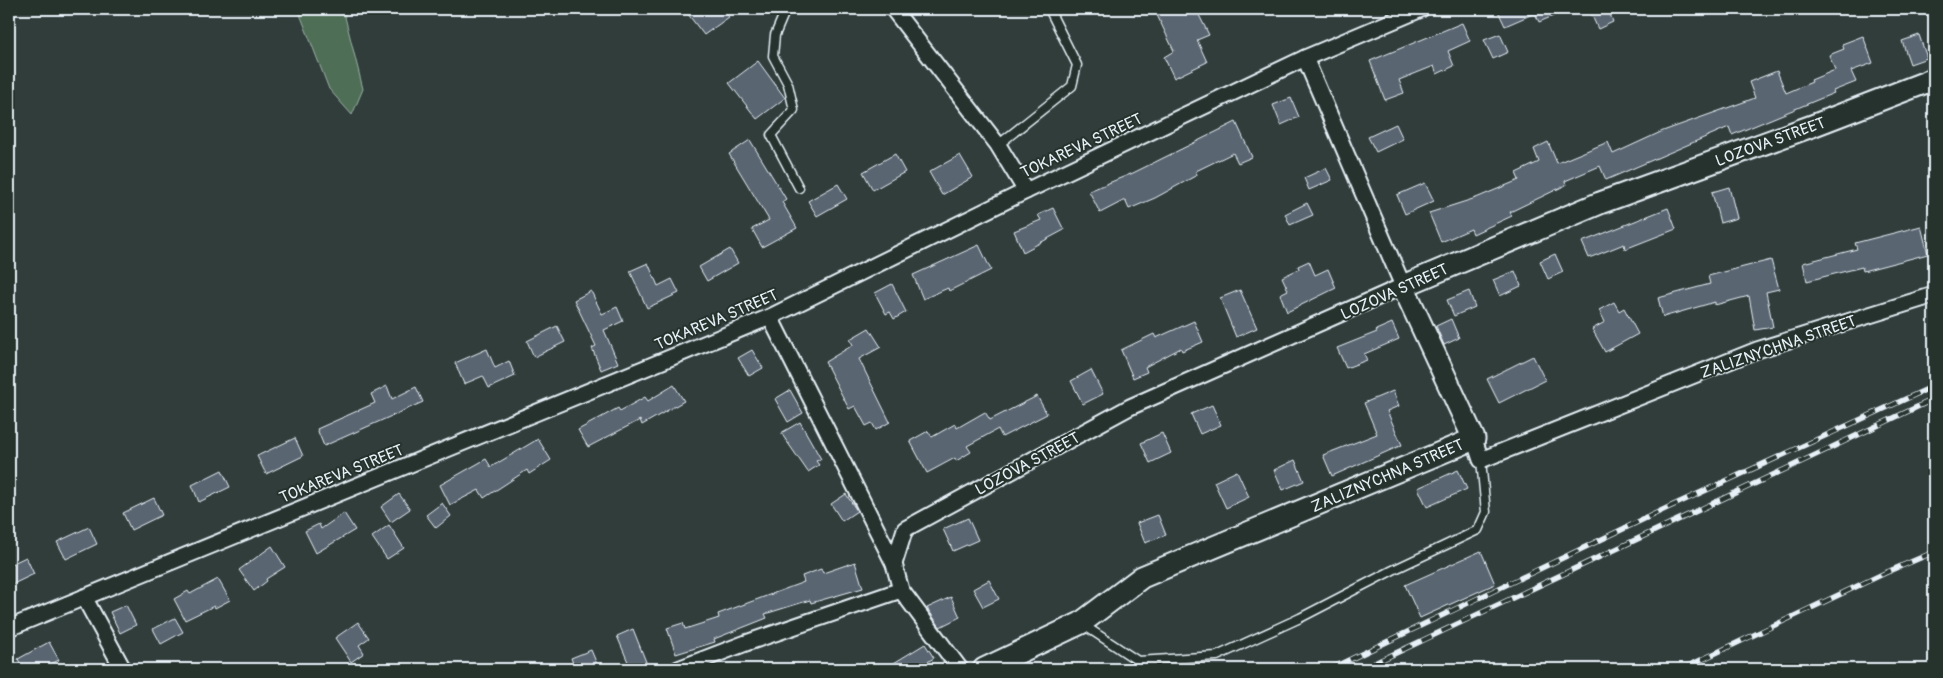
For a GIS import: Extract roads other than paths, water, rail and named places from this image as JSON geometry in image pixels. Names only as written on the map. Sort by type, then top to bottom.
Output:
[{"type":"main road","name":"LOZOVA STREET","points":[[1403,286],[1600,203],[1812,126],[1934,79]]},
{"type":"main road","points":[[1403,286],[1474,439]]},
{"type":"main road","name":"ZALIZNYCHNA STREET","points":[[984,669],[1081,623],[1142,577],[1474,439]]},
{"type":"street","points":[[893,9],[998,145],[1026,191]]},
{"type":"street","name":"TOKAREVA STREET","points":[[9,628],[770,317],[1026,191],[1305,58],[1421,9]]},
{"type":"street","points":[[1305,58],[1403,286]]},
{"type":"street","name":"LOZOVA STREET","points":[[894,564],[904,529],[1130,407],[1403,286]]},
{"type":"street","name":"ZALIZNYCHNA STREET","points":[[1474,439],[1481,460],[1757,350],[1934,295]]},
{"type":"street","points":[[770,317],[894,564],[902,590],[960,669]]},
{"type":"street","points":[[678,669],[746,643],[902,590]]},
{"type":"street","points":[[84,597],[123,669]]},
{"type":"lane","points":[[786,9],[775,35],[773,56],[788,84],[794,110],[771,135],[798,188]]},
{"type":"lane","points":[[998,145],[1072,86],[1077,65],[1049,9]]},
{"type":"lane","points":[[1081,623],[1138,661],[1217,656],[1300,618],[1393,570],[1478,530],[1486,512],[1481,460]]},
{"type":"railway","points":[[1330,669],[1667,508],[1934,386]]},
{"type":"railway","points":[[1362,669],[1934,399]]},
{"type":"railway","points":[[1682,669],[1885,573],[1934,552]]}]
